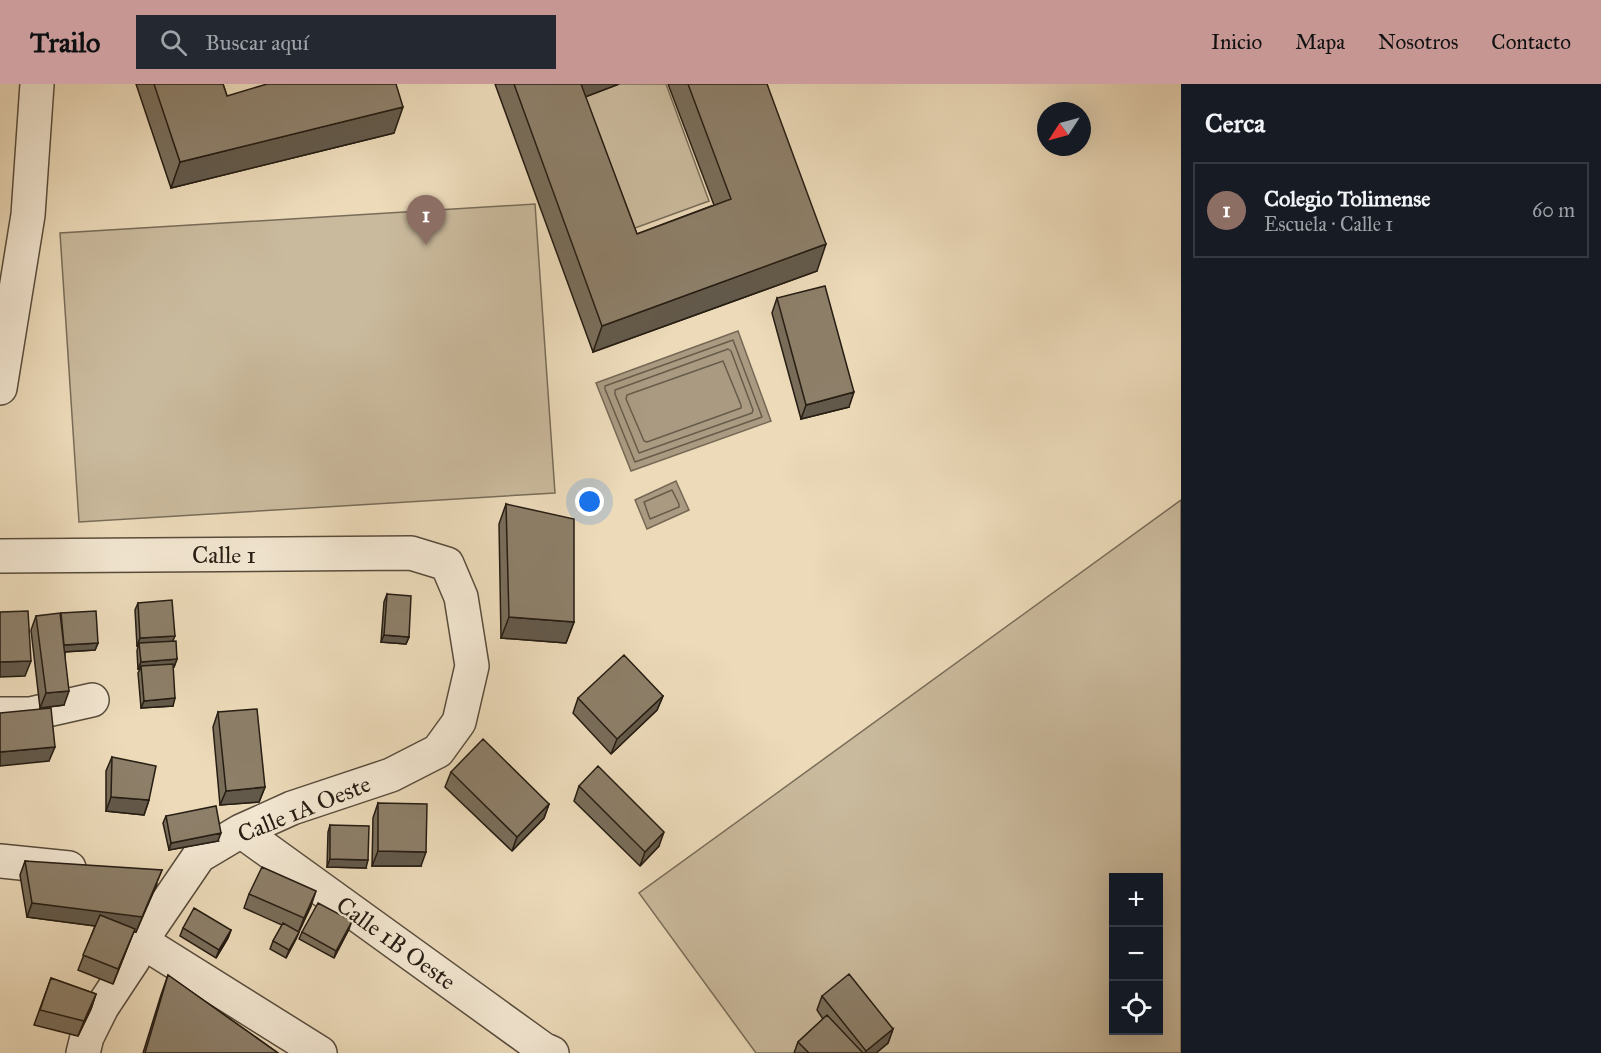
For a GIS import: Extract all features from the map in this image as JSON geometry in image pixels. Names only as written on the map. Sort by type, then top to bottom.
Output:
[{"type":"street","points":[[0,388],[28,215],[37,84]]},
{"type":"street","name":"Calle 1","points":[[0,556],[411,553],[447,564],[461,597],[472,666],[459,722],[438,751]]},
{"type":"street","points":[[0,714],[30,714],[92,700]]},
{"type":"street","name":"Calle 1A Oeste","points":[[83,1053],[87,1037],[102,1007],[133,960],[141,941],[199,856],[241,831],[292,808],[391,775],[438,751]]},
{"type":"street","name":"Calle 1B Oeste","points":[[241,831],[543,1049],[552,1053]]},
{"type":"street","points":[[0,861],[92,870]]},
{"type":"street","points":[[141,941],[320,1053]]},
{"type":"shaded area","points":[[569,84],[666,84],[709,201],[624,232]]},
{"type":"shaded area","points":[[535,204],[555,493],[79,522],[60,233]]},
{"type":"shaded area","points":[[1181,500],[1181,1053],[756,1053],[639,893]]},
{"type":"water","points":[[738,331],[771,421],[631,471],[596,383]]},
{"type":"water","points":[[676,481],[689,510],[647,529],[635,500]]},
{"type":"building","points":[[154,84],[223,84],[227,96],[267,84],[396,84],[403,107],[180,162]]},
{"type":"building","points":[[514,84],[581,84],[637,234],[731,199],[688,84],[767,84],[826,244],[602,326]]},
{"type":"building","points":[[825,286],[854,392],[806,405],[777,298]]},
{"type":"building","points":[[506,504],[574,519],[574,622],[509,617]]},
{"type":"building","points":[[387,594],[411,596],[409,637],[384,635]]},
{"type":"building","points":[[172,600],[175,636],[140,638],[138,603]]},
{"type":"building","points":[[28,611],[31,661],[0,662],[0,612]]},
{"type":"building","points":[[96,611],[98,643],[64,645],[61,613]]},
{"type":"building","points":[[60,613],[69,691],[46,693],[36,616]]},
{"type":"building","points":[[176,641],[177,659],[141,662],[139,643]]},
{"type":"building","points":[[624,655],[663,696],[617,739],[578,698]]},
{"type":"building","points":[[173,664],[175,698],[144,701],[141,666]]},
{"type":"building","points":[[51,708],[55,747],[0,752],[0,713]]},
{"type":"building","points":[[257,709],[265,787],[226,791],[218,712]]},
{"type":"building","points":[[483,739],[549,804],[517,837],[451,772]]},
{"type":"building","points":[[112,757],[156,766],[149,800],[111,797]]},
{"type":"building","points":[[598,766],[664,832],[645,852],[579,786]]},
{"type":"building","points":[[378,803],[427,804],[426,852],[378,851]]},
{"type":"building","points":[[216,806],[221,833],[171,843],[166,816]]},
{"type":"building","points":[[330,825],[369,826],[368,860],[330,859]]},
{"type":"building","points":[[25,861],[162,870],[142,917],[32,903]]},
{"type":"building","points":[[262,867],[316,891],[304,918],[249,894]]},
{"type":"building","points":[[318,903],[352,921],[336,951],[302,932]]},
{"type":"building","points":[[194,908],[231,930],[219,950],[183,928]]},
{"type":"building","points":[[100,915],[135,929],[118,969],[83,955]]},
{"type":"building","points":[[283,923],[299,932],[289,950],[273,941]]},
{"type":"building","points":[[849,974],[893,1029],[866,1051],[822,996]]},
{"type":"building","points":[[168,975],[278,1053],[145,1053]]},
{"type":"building","points":[[51,978],[96,994],[84,1021],[40,1010]]},
{"type":"building","points":[[827,1015],[863,1053],[809,1053],[798,1042]]},
{"type":"place","name":"Colegio Tolimense","points":[[426,245]]}]
